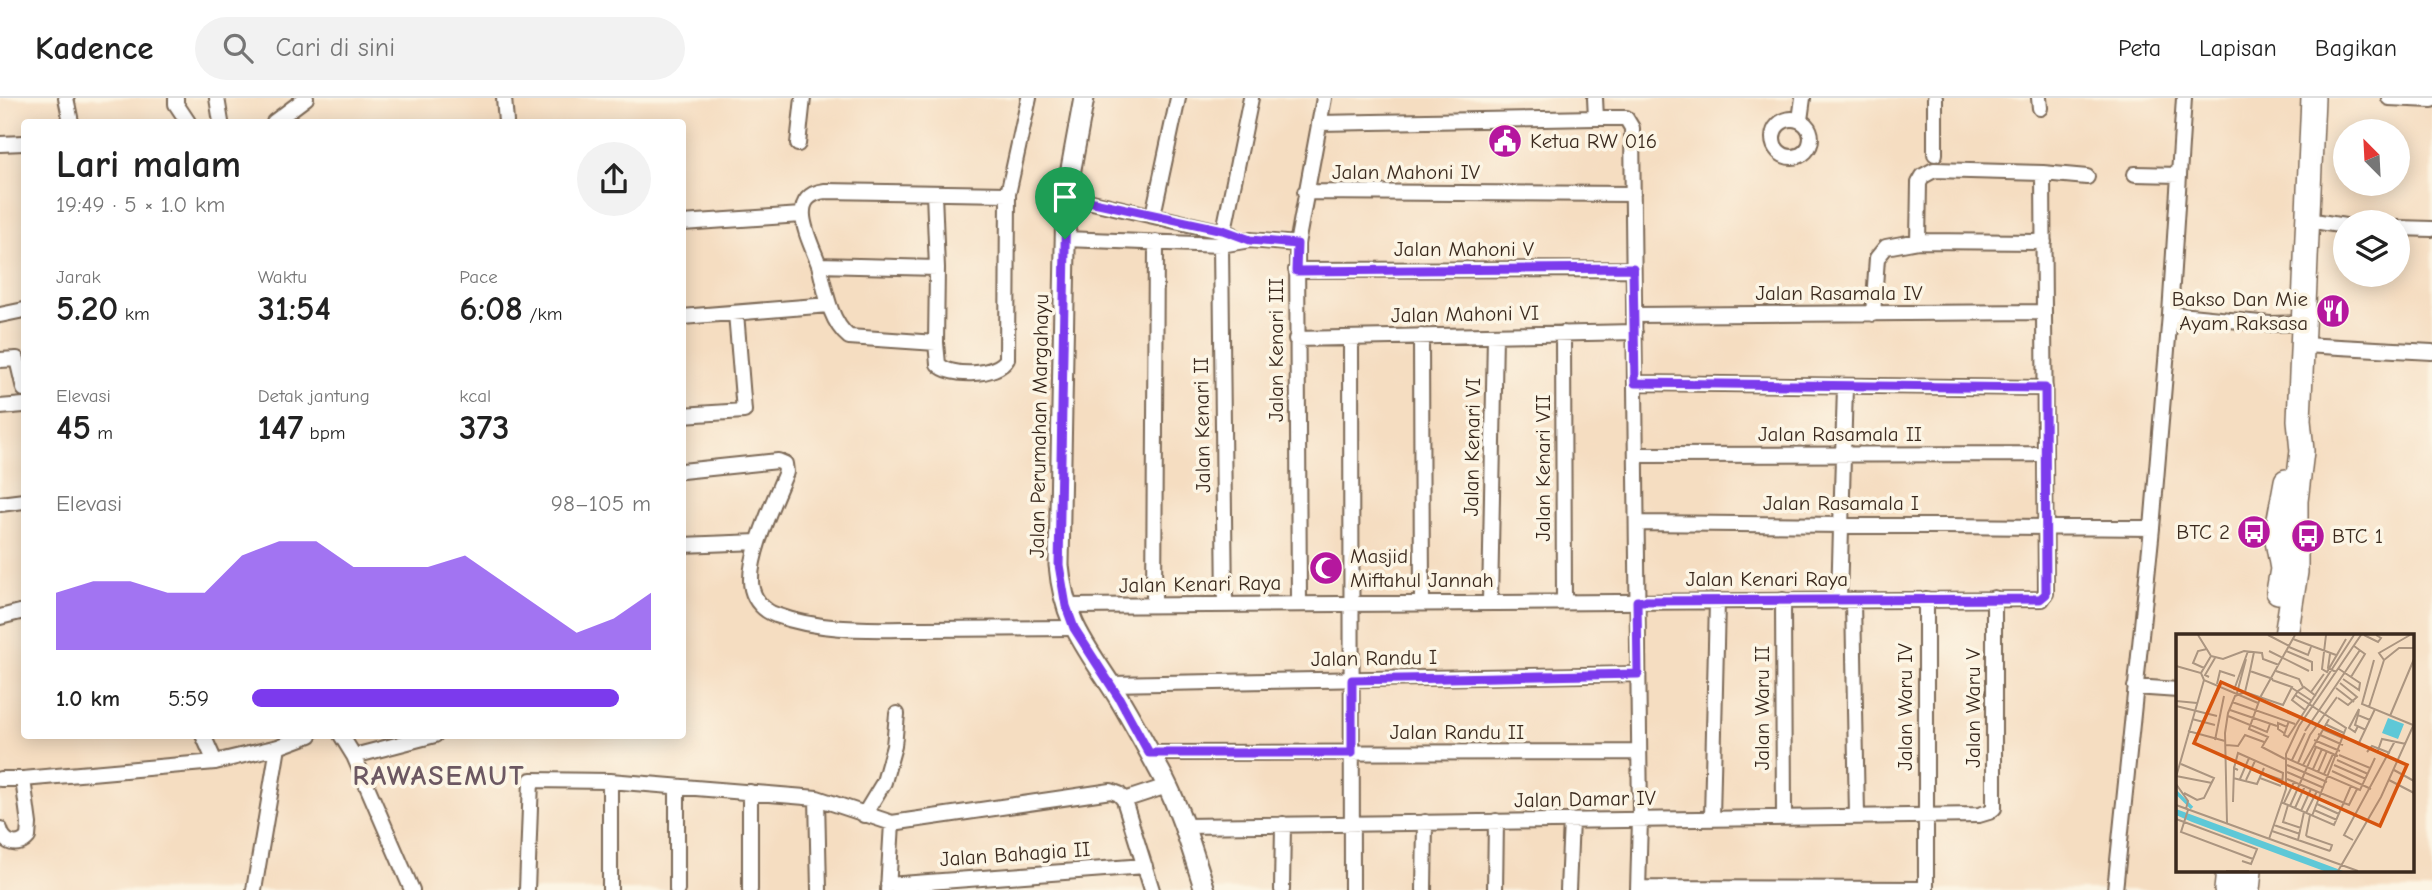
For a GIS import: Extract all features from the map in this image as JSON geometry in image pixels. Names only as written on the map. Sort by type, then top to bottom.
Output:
[{"type":"main road","points":[[2286,634],[2296,572],[2296,500],[2302,451],[2299,420],[2313,98]]},
{"type":"main road","points":[[2270,634],[2282,569],[2276,535],[2289,453],[2299,420]]},
{"type":"main road","points":[[2226,890],[2228,872]]},
{"type":"main road","points":[[2248,890],[2250,872]]},
{"type":"street","points":[[66,98],[70,119]]},
{"type":"street","points":[[176,98],[176,104],[186,119]]},
{"type":"street","points":[[218,98],[221,119]]},
{"type":"street","points":[[278,119],[306,98]]},
{"type":"street","points":[[504,98],[506,119]]},
{"type":"street","points":[[798,144],[803,98]]},
{"type":"street","points":[[934,193],[938,364],[950,372],[989,372],[1000,367],[1007,359],[1008,194],[1029,98]]},
{"type":"street","name":"Jalan Perumahan Margahayu","points":[[1084,98],[1066,196],[1059,565],[1066,606],[1074,628],[1110,684],[1167,786],[1184,826],[1205,890]]},
{"type":"street","points":[[1153,215],[1178,98]]},
{"type":"street","name":"Jalan Kenari II","points":[[1225,605],[1222,238],[1251,98]]},
{"type":"street","name":"Jalan Kenari III","points":[[1299,604],[1297,244],[1324,98]]},
{"type":"street","points":[[1595,98],[1596,118]]},
{"type":"street","points":[[1800,120],[1803,98]]},
{"type":"street","points":[[1935,154],[1936,98]]},
{"type":"street","points":[[2115,890],[2171,314],[2184,98]]},
{"type":"street","points":[[2389,98],[2432,100]]},
{"type":"street","points":[[1319,123],[1626,118],[1632,128],[1640,819],[1638,889],[1926,889]]},
{"type":"street","points":[[0,145],[21,142]]},
{"type":"street","points":[[1919,241],[1919,183],[1923,176],[1934,170],[2087,177]]},
{"type":"street","name":"Jalan Kenari Raya","points":[[1066,606],[2040,599],[2045,596],[2046,526],[2043,173]]},
{"type":"street","points":[[2135,174],[2179,175]]},
{"type":"street","points":[[936,343],[849,337],[841,329],[829,304],[819,265],[801,215],[808,199],[819,192],[1008,194]]},
{"type":"street","name":"Jalan Mahoni IV","points":[[1305,192],[1633,194]]},
{"type":"street","points":[[1066,196],[1153,215],[1222,238]]},
{"type":"street","points":[[686,223],[801,215]]},
{"type":"street","points":[[2308,220],[2333,224]]},
{"type":"street","points":[[2410,228],[2432,229]]},
{"type":"street","points":[[1065,239],[1156,242],[1222,238],[1297,244]]},
{"type":"street","points":[[1873,314],[1877,258],[1886,247],[1919,241],[2043,242]]},
{"type":"street","points":[[1154,606],[1156,242]]},
{"type":"street","points":[[819,265],[937,268]]},
{"type":"street","name":"Jalan Mahoni V","points":[[1296,271],[1633,268]]},
{"type":"street","points":[[686,317],[829,304]]},
{"type":"street","points":[[0,315],[21,311]]},
{"type":"street","points":[[686,415],[744,411],[736,313]]},
{"type":"street","name":"Jalan Rasamala IV","points":[[1634,315],[2044,313]]},
{"type":"street","points":[[2171,314],[2270,324],[2303,334],[2432,352]]},
{"type":"street","name":"Jalan Mahoni VI","points":[[1296,339],[1634,332]]},
{"type":"street","name":"Jalan Kenari VII","points":[[1563,333],[1564,602]]},
{"type":"street","name":"Jalan Kenari VI","points":[[1490,603],[1495,335]]},
{"type":"street","points":[[1421,336],[1422,603]]},
{"type":"street","points":[[1351,338],[1352,890]]},
{"type":"street","points":[[0,360],[18,359],[21,374]]},
{"type":"street","points":[[1635,383],[2045,388]]},
{"type":"street","points":[[1845,386],[1842,524],[1857,816]]},
{"type":"street","points":[[0,407],[21,405]]},
{"type":"street","name":"Jalan Rasamala II","points":[[1636,455],[2045,454]]},
{"type":"street","points":[[686,471],[783,462],[786,472],[758,542],[750,579],[754,595],[765,609],[785,617],[833,627],[1074,628]]},
{"type":"street","points":[[0,505],[21,502]]},
{"type":"street","name":"Jalan Rasamala I","points":[[1637,523],[2152,528]]},
{"type":"street","points":[[686,545],[758,542]]},
{"type":"street","name":"Jalan Waru V","points":[[1987,813],[1994,807],[1994,598]]},
{"type":"street","name":"Jalan Waru IV","points":[[1926,599],[1926,889]]},
{"type":"street","name":"Jalan Waru II","points":[[1783,600],[1784,817]]},
{"type":"street","points":[[1712,818],[1717,601]]},
{"type":"street","points":[[0,617],[21,612]]},
{"type":"street","name":"Jalan Randu I","points":[[1110,684],[1638,674]]},
{"type":"street","points":[[2135,687],[2176,690]]},
{"type":"street","points":[[864,815],[884,782],[894,746],[897,714]]},
{"type":"street","points":[[205,739],[215,762]]},
{"type":"street","points":[[0,779],[215,762],[278,747],[299,739]]},
{"type":"street","points":[[344,739],[354,755],[412,890]]},
{"type":"street","points":[[354,755],[416,739]]},
{"type":"street","points":[[254,890],[278,747]]},
{"type":"street","name":"Jalan Randu II","points":[[1149,753],[1639,752]]},
{"type":"street","points":[[0,829],[4,839],[10,843],[21,843],[28,837],[29,824],[23,779]]},
{"type":"street","points":[[527,890],[531,780],[610,781],[817,798],[892,823],[1111,791],[1119,793],[1124,800],[1152,890]]},
{"type":"street","points":[[610,781],[610,890]]},
{"type":"street","points":[[1124,800],[1167,786]]},
{"type":"street","points":[[677,787],[677,890]]},
{"type":"street","points":[[750,792],[750,890]]},
{"type":"street","points":[[817,798],[819,890]]},
{"type":"street","name":"Jalan Damar IV","points":[[1184,826],[1987,813]]},
{"type":"street","points":[[1568,890],[1571,820]]},
{"type":"street","points":[[1494,890],[1496,821]]},
{"type":"street","points":[[1424,890],[1425,822]]},
{"type":"street","points":[[888,887],[892,823]]},
{"type":"street","points":[[1282,890],[1283,824]]},
{"type":"street","name":"Jalan Bahagia II","points":[[888,887],[1144,866]]},
{"type":"place","name":"Ketua RW 016","points":[[1505,141]]},
{"type":"place","name":"Bakso Dan Mie Ayam Raksasa","points":[[2333,311]]},
{"type":"place","name":"BTC 2","points":[[2254,532]]},
{"type":"place","name":"BTC 1","points":[[2308,536]]},
{"type":"place","name":"Masjid Miftahul Jannah","points":[[1326,568]]},
{"type":"district","name":"RAWASEMUT","points":[[439,776]]},
{"type":"route","points":[[1066,196],[1223,230],[1250,240],[1297,244],[1296,271],[1633,268],[1635,383],[2045,388],[2046,594],[2040,599],[1637,601],[1638,674],[1352,680],[1352,753],[1149,753],[1119,698],[1074,628],[1060,584],[1065,239],[1066,196]]}]
